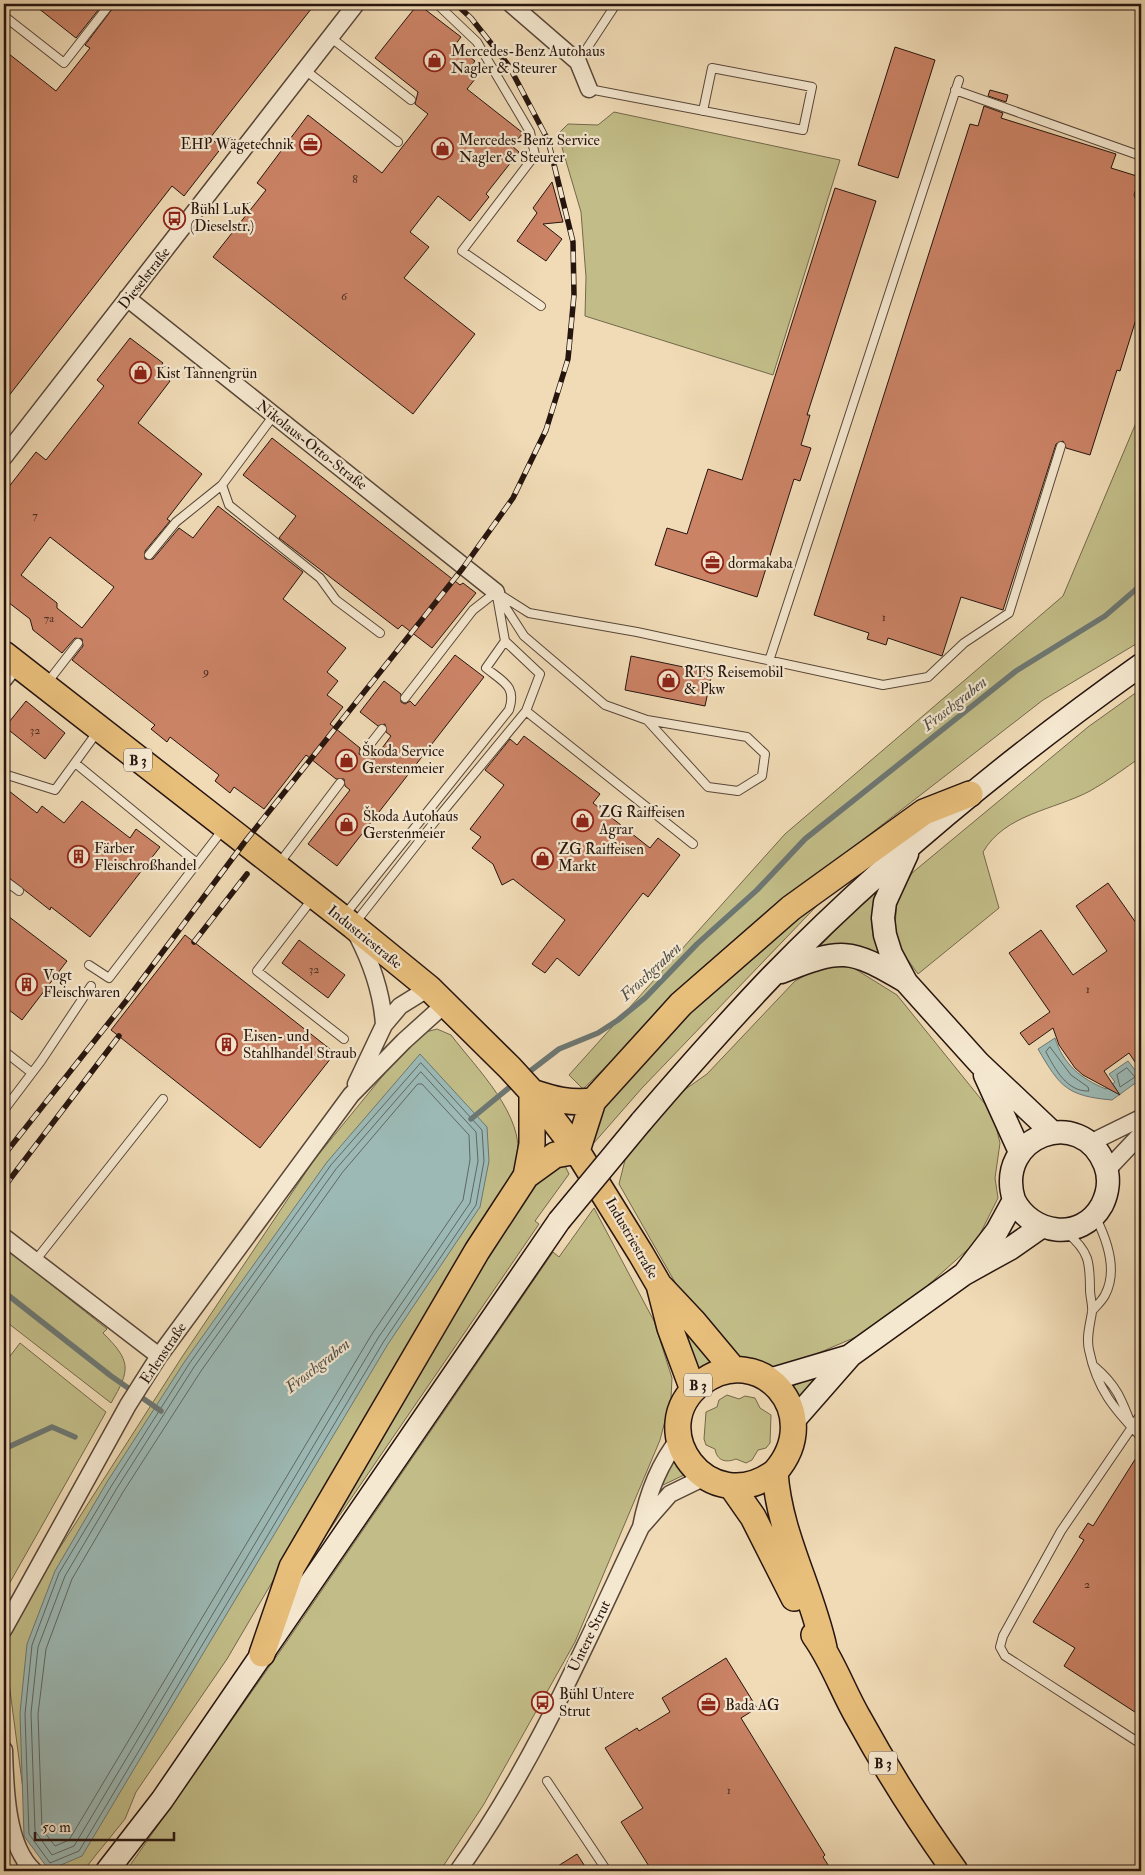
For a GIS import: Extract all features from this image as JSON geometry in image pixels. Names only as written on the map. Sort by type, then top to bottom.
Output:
[{"type":"main road","name":"Industriestraße","points":[[8,665],[44,686],[348,922],[437,996],[532,1092],[577,1151],[606,1194],[659,1286]]},
{"type":"main road","points":[[112,1866],[162,1800],[558,1221],[641,1122],[728,1022],[859,892],[970,794],[1065,719],[1141,665]]},
{"type":"main road","points":[[526,1176],[556,1155],[577,1151],[593,1101],[681,1004],[791,908],[924,812],[970,794]]},
{"type":"main road","points":[[910,846],[885,902],[883,918],[887,944],[906,982],[979,1063],[1053,1133]]},
{"type":"main road","points":[[773,976],[822,957],[856,956],[869,960],[906,982]]},
{"type":"main road","points":[[979,1063],[1020,1152]]},
{"type":"main road","points":[[262,1654],[292,1567],[477,1252],[526,1176],[532,1144],[532,1092],[559,1101],[573,1103],[593,1101]]},
{"type":"main road","points":[[794,1420],[851,1356],[964,1274],[1011,1248],[1052,1229],[1080,1226],[1094,1216],[1108,1190],[1107,1170],[1097,1150],[1090,1143],[1076,1135],[1053,1133],[1031,1141],[1020,1152],[1012,1170],[1011,1190],[1014,1200],[1025,1216],[1052,1229]]},
{"type":"main road","points":[[964,1274],[997,1231],[1014,1200]]},
{"type":"main road","name":"B 3","points":[[659,1286],[693,1321],[734,1370]]},
{"type":"main road","name":"B 3","points":[[659,1286],[670,1328],[693,1390]]},
{"type":"main road","points":[[769,1380],[851,1356]]},
{"type":"main road","name":"B 3","points":[[734,1370],[753,1373],[769,1380],[786,1397],[794,1420],[795,1434],[792,1448],[785,1462],[775,1472],[755,1484],[732,1487],[718,1484],[705,1478],[693,1467],[684,1454],[679,1438],[681,1411],[693,1390],[708,1378],[734,1370]]},
{"type":"main road","name":"B 3","points":[[775,1472],[783,1519],[797,1567],[818,1622],[824,1648]]},
{"type":"main road","name":"B 3","points":[[732,1487],[753,1517],[807,1626],[824,1648],[877,1753],[954,1871]]},
{"type":"street","name":"Dieselstraße","points":[[4,457],[356,4]]},
{"type":"street","points":[[510,4],[578,62],[589,89]]},
{"type":"street","name":"Nikolaus-Otto-Straße","points":[[128,298],[496,592]]},
{"type":"street","points":[[348,922],[367,955],[377,982],[382,1002],[384,1025]]},
{"type":"street","name":"Erlenstraße","points":[[351,1095],[384,1025],[400,1006],[437,996]]},
{"type":"street","name":"Erlenstraße","points":[[4,1629],[128,1405],[159,1356],[351,1095],[404,1041],[437,996]]},
{"type":"street","points":[[1090,1143],[1141,1118]]},
{"type":"street","points":[[1107,1170],[1141,1134]]},
{"type":"street","points":[[4,1237],[159,1356]]},
{"type":"street","name":"Untere Strut","points":[[641,1528],[646,1500],[679,1438]]},
{"type":"street","name":"Untere Strut","points":[[458,1871],[484,1835],[540,1739],[641,1528],[670,1494],[705,1478]]},
{"type":"street","points":[[4,1750],[4,1777],[13,1837],[27,1865],[34,1871]]},
{"type":"lane","points":[[4,16],[64,63],[110,4]]},
{"type":"lane","points":[[437,4],[477,42],[530,132],[535,155],[462,251],[541,306]]},
{"type":"lane","points":[[578,62],[616,4]]},
{"type":"lane","points":[[330,37],[411,100]]},
{"type":"lane","points":[[589,89],[703,111],[804,130],[812,87],[712,68],[703,111]]},
{"type":"lane","points":[[304,70],[398,142]]},
{"type":"lane","points":[[769,661],[959,80]]},
{"type":"lane","points":[[955,90],[1141,156]]},
{"type":"lane","points":[[149,555],[176,522],[222,486],[274,415]]},
{"type":"lane","points":[[496,592],[529,613],[637,632],[883,685],[928,677],[964,643],[1009,613],[1061,446]]},
{"type":"lane","points":[[222,486],[229,505],[320,578],[336,600],[380,633]]},
{"type":"lane","points":[[348,922],[526,711],[540,674],[505,641],[496,592]]},
{"type":"lane","points":[[405,698],[473,610],[496,592]]},
{"type":"lane","points":[[496,592],[524,636],[605,705],[648,720],[746,737],[765,754],[762,776],[738,791],[708,787],[648,720]]},
{"type":"lane","points":[[348,922],[509,710],[513,698],[510,688],[486,668],[505,641]]},
{"type":"lane","points":[[44,686],[78,644]]},
{"type":"lane","points":[[526,711],[693,844]]},
{"type":"lane","points":[[364,752],[382,729]]},
{"type":"lane","points":[[4,774],[55,790],[99,730]]},
{"type":"lane","points":[[75,763],[196,864]]},
{"type":"lane","points":[[276,867],[340,782]]},
{"type":"lane","points":[[89,965],[109,978],[225,827]]},
{"type":"lane","points":[[4,880],[19,891]]},
{"type":"lane","points":[[314,897],[257,971],[344,1039]]},
{"type":"lane","points":[[4,1110],[32,1073],[91,986]]},
{"type":"lane","points":[[4,1051],[32,1073]]},
{"type":"lane","points":[[36,1261],[163,1099]]},
{"type":"lane","points":[[1092,1311],[1106,1294],[1110,1272],[1108,1243],[1094,1216]]},
{"type":"lane","points":[[1052,1229],[1079,1243],[1086,1254],[1091,1273],[1092,1311],[1088,1329],[1089,1350],[1100,1388],[1110,1403],[1141,1437]]},
{"type":"lane","points":[[1094,1367],[1111,1381],[1120,1395],[1133,1428]]},
{"type":"lane","points":[[1141,1414],[1061,1531],[1003,1636],[1000,1647],[1005,1656],[1141,1744]]},
{"type":"lane","points":[[548,1781],[606,1871]]},
{"type":"shaded area","points":[[614,112],[840,160],[773,375],[585,316],[586,277],[581,212],[558,134],[568,124],[598,125]]},
{"type":"shaded area","points":[[1141,411],[1141,641],[1043,700],[749,928],[583,1089],[569,1075],[785,834],[1063,596]]},
{"type":"shaded area","points":[[1141,689],[1141,757],[1090,791],[1031,814],[1004,829],[992,839],[983,852],[999,908],[918,974],[902,952],[895,927],[897,899],[912,873],[1088,727]]},
{"type":"shaded area","points":[[855,866],[642,1088],[593,1144],[585,1133],[594,1109],[727,971]]},
{"type":"shaded area","points":[[881,883],[874,906],[872,925],[876,944],[887,965],[816,950]]},
{"type":"shaded area","points":[[823,966],[852,967],[897,995],[993,1114],[1000,1143],[995,1178],[998,1198],[976,1242],[916,1296],[856,1337],[795,1363],[773,1367],[735,1355],[680,1291],[619,1184],[625,1160],[670,1100],[707,1074],[795,981]]},
{"type":"shaded area","points":[[437,1029],[451,1035],[497,1093],[507,1110],[518,1143],[517,1160],[514,1169],[227,1659],[136,1792],[125,1819],[83,1871],[57,1871],[29,1835],[6,1660],[9,1638],[43,1574],[180,1360],[314,1160],[407,1046],[422,1033]]},
{"type":"shaded area","points":[[555,1166],[565,1166],[569,1174],[535,1221],[539,1224],[298,1576],[528,1182]]},
{"type":"shaded area","points":[[594,1208],[654,1321],[672,1378],[671,1398],[660,1440],[575,1642],[484,1804],[440,1871],[126,1871],[281,1650],[553,1252],[559,1257]]},
{"type":"shaded area","points":[[4,1247],[107,1329],[103,1333],[119,1351],[125,1366],[122,1382],[111,1403],[4,1320]]},
{"type":"shaded area","points":[[681,1323],[715,1363],[699,1371]]},
{"type":"shaded area","points":[[20,1343],[106,1412],[4,1593],[4,1364]]},
{"type":"shaded area","points":[[822,1373],[800,1398],[793,1386]]},
{"type":"shaded area","points":[[727,1395],[739,1399],[745,1396],[755,1398],[760,1408],[771,1415],[770,1443],[766,1448],[758,1450],[752,1460],[746,1463],[736,1459],[722,1460],[715,1449],[706,1445],[704,1439],[706,1412],[717,1407],[719,1400]]},
{"type":"shaded area","points":[[673,1461],[675,1461],[684,1475],[661,1486]]},
{"type":"water","points":[[1055,1038],[1063,1056],[1074,1070],[1097,1085],[1106,1089],[1115,1082],[1109,1074],[1128,1061],[1135,1070],[1141,1066],[1141,1079],[1112,1100],[1085,1096],[1075,1092],[1059,1081],[1038,1049]]},
{"type":"water","points":[[420,1054],[487,1127],[489,1161],[480,1207],[388,1344],[82,1856],[49,1870],[24,1836],[20,1713],[27,1644],[55,1571],[107,1482],[185,1361],[327,1162]]},
{"type":"building","points":[[33,4],[103,4],[76,38]]},
{"type":"building","points":[[116,4],[315,4],[210,138],[222,147],[184,196],[172,186],[4,402],[4,50],[56,91],[90,48],[85,45]]},
{"type":"building","points":[[418,4],[461,37],[455,45],[475,61],[471,66],[480,73],[467,89],[523,133],[512,146],[519,152],[486,194],[489,197],[470,221],[438,196],[410,232],[429,247],[404,278],[475,334],[413,414],[213,257],[266,190],[257,183],[308,115],[382,173],[428,114],[415,104],[418,92],[375,58]]},
{"type":"building","points":[[895,47],[935,60],[898,178],[858,165]]},
{"type":"building","points":[[990,90],[1008,95],[1006,102],[988,96]]},
{"type":"building","points":[[984,106],[1003,113],[1001,118],[1116,154],[1111,168],[1140,177],[1134,195],[1136,200],[1141,203],[1141,303],[1120,371],[1117,370],[1090,455],[1066,448],[1063,441],[1056,444],[1003,610],[961,597],[942,656],[888,638],[886,645],[867,639],[869,633],[814,615],[970,124],[978,126]]},
{"type":"building","points":[[552,182],[563,222],[543,224],[562,239],[546,261],[517,241],[537,213],[533,208]]},
{"type":"building","points":[[835,188],[876,201],[807,415],[810,415],[801,445],[811,448],[800,481],[794,479],[757,597],[655,565],[667,528],[687,534],[708,469],[742,480]]},
{"type":"building","points":[[130,338],[163,363],[157,371],[170,381],[138,423],[202,474],[167,519],[170,521],[145,551],[145,559],[153,559],[179,528],[193,538],[218,506],[303,572],[283,599],[346,648],[327,672],[338,681],[327,695],[343,707],[330,724],[360,748],[359,754],[363,757],[369,755],[374,759],[391,736],[386,732],[385,724],[378,726],[360,712],[384,681],[401,694],[401,702],[405,704],[410,701],[415,706],[455,655],[484,677],[337,866],[308,844],[350,790],[345,786],[344,779],[336,779],[306,755],[264,809],[234,787],[230,793],[215,781],[219,775],[170,737],[167,742],[151,729],[155,725],[72,660],[83,646],[82,639],[75,638],[62,653],[33,630],[30,619],[4,599],[4,493],[36,452],[46,460],[104,386],[97,380]],"holes":[[[50,537],[114,587],[82,628],[57,608],[57,603],[21,575]]]},
{"type":"building","points":[[272,438],[460,585],[463,583],[476,593],[432,648],[402,625],[398,629],[279,538],[296,516],[243,475]]},
{"type":"building","name":"RTS Reisemobil & Pkw","points":[[631,656],[712,673],[705,706],[625,690]]},
{"type":"building","points":[[26,701],[65,733],[45,759],[5,727]]},
{"type":"building","points":[[524,736],[600,794],[593,803],[650,848],[658,838],[680,855],[648,897],[643,893],[579,976],[557,958],[545,973],[532,964],[565,920],[513,879],[502,885],[493,864],[472,848],[481,837],[470,829],[504,785],[485,770],[510,739],[517,745]]},
{"type":"building","name":"Färber Fleischroßhandel","points":[[4,787],[37,813],[42,806],[64,823],[82,801],[130,838],[136,829],[160,847],[90,937],[51,907],[50,910],[4,874]]},
{"type":"building","points":[[1108,883],[1141,930],[1141,1071],[1129,1053],[1104,1071],[1120,1095],[1083,1075],[1075,1068],[1059,1045],[1053,1028],[1029,1045],[1020,1033],[1050,1012],[1009,953],[1041,930],[1073,975],[1107,951],[1076,906]]},
{"type":"building","name":"Vogt Fleischwaren","points":[[4,913],[67,961],[22,1020],[4,1006]]},
{"type":"building","name":"Eisen- und Stahlhandel Straub","points":[[185,935],[335,1053],[260,1148],[111,1030]]},
{"type":"building","name":"Eisen- und Stahlhandel Straub","points":[[299,940],[345,975],[328,998],[282,963]]},
{"type":"building","points":[[1141,1450],[1141,1716],[1064,1666],[1075,1648],[1033,1622],[1084,1540],[1079,1537],[1088,1523],[1093,1526]]},
{"type":"building","points":[[726,1658],[757,1708],[741,1718],[825,1855],[823,1857],[832,1871],[652,1871],[621,1822],[643,1808],[605,1748],[637,1728],[639,1731],[670,1712],[662,1698]]},
{"type":"building","points":[[577,1854],[588,1871],[550,1871]]},
{"type":"waterway","name":"Froschgraben","points":[[525,1075],[559,1049],[598,1033],[618,1020],[645,998],[697,944],[757,890],[805,839],[1016,671],[1105,616],[1141,585]]},
{"type":"waterway","name":"Froschgraben","points":[[471,1119],[516,1082]]},
{"type":"waterway","name":"Froschgraben","points":[[4,1292],[111,1376],[161,1411]]},
{"type":"waterway","points":[[4,1449],[52,1427],[75,1437]]},
{"type":"railway","points":[[4,1155],[126,1001],[244,843],[463,568],[513,498],[546,430],[568,359],[574,295],[573,242],[548,140],[509,66],[471,18],[456,4]]},
{"type":"railway","points":[[194,942],[247,874]]},
{"type":"railway","points":[[4,1187],[119,1036]]},
{"type":"place","name":"Mercedes-Benz Autohaus Nagler & Steurer","points":[[435,60]]},
{"type":"place","name":"EHP Wägetechnik","points":[[310,144]]},
{"type":"place","name":"Mercedes-Benz Service Nagler & Steurer","points":[[443,149]]},
{"type":"place","name":"Bühl LuK (Dieselstr.)","points":[[174,218]]},
{"type":"place","name":"Kist Tannengrün","points":[[140,373]]},
{"type":"place","name":"dormakaba","points":[[712,563]]},
{"type":"place","name":"RTS Reisemobil & Pkw","points":[[668,681]]},
{"type":"place","name":"Škoda Service Gerstenmeier","points":[[346,760]]},
{"type":"place","name":"ZG Raiffeisen Agrar","points":[[583,821]]},
{"type":"place","name":"Škoda Autohaus Gerstenmeier","points":[[347,825]]},
{"type":"place","name":"Färber Fleischroßhandel","points":[[78,857]]},
{"type":"place","name":"ZG Raiffeisen Markt","points":[[542,858]]},
{"type":"place","name":"Vogt Fleischwaren","points":[[27,984]]},
{"type":"place","name":"Eisen- und Stahlhandel Straub","points":[[227,1045]]},
{"type":"place","name":"Bühl Untere Strut","points":[[543,1703]]},
{"type":"place","name":"Bada AG","points":[[709,1705]]}]
